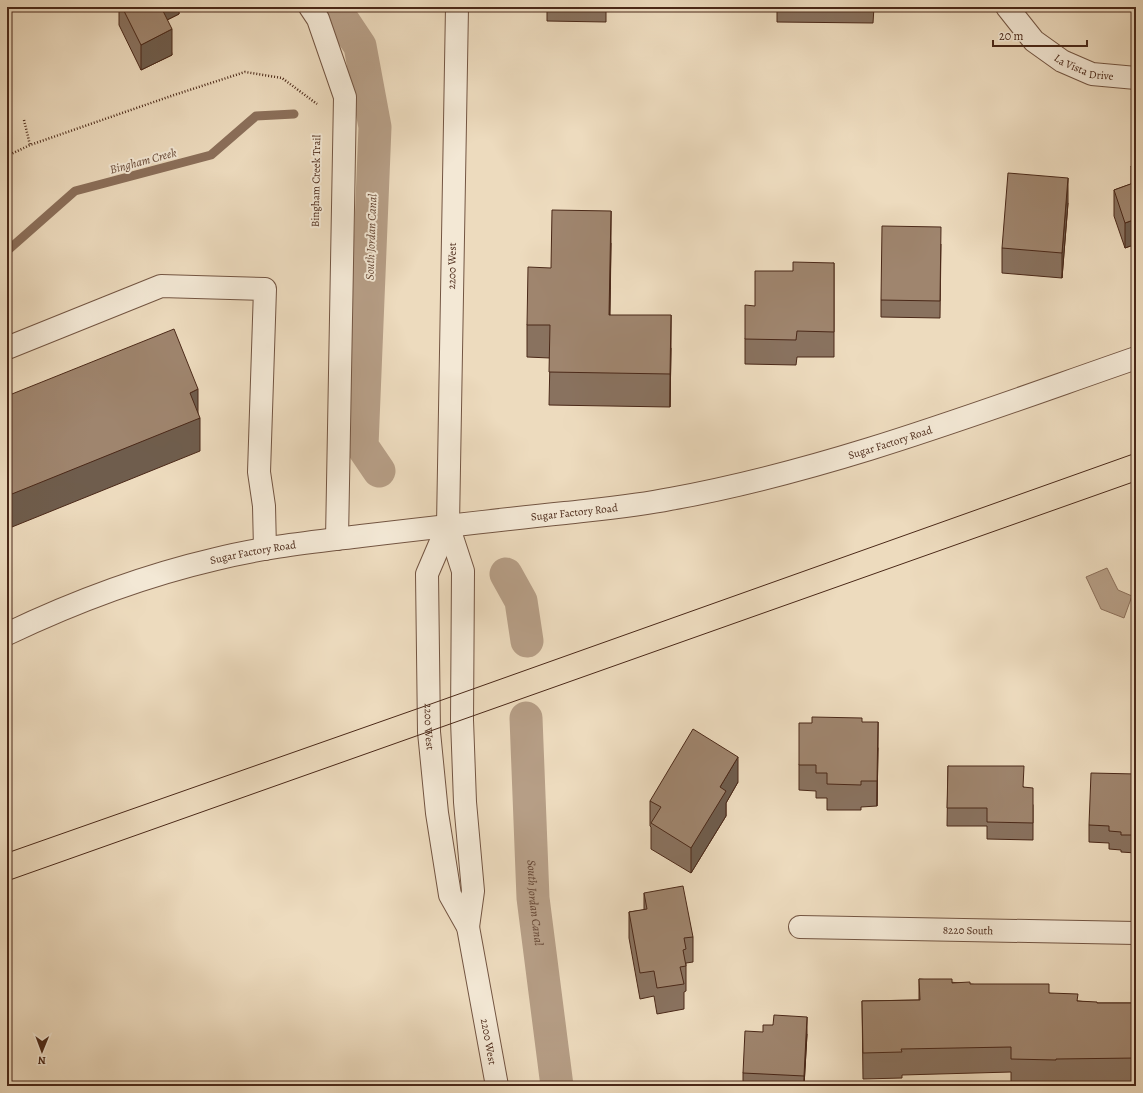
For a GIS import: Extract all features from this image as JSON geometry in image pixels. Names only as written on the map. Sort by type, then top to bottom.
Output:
[{"type":"street","points":[[310,7],[318,19],[345,97],[338,539]]},
{"type":"street","name":"2200 West","points":[[457,7],[448,525],[463,571],[463,727],[465,802],[473,891],[468,927],[497,1086]]},
{"type":"street","name":"La Vista Drive","points":[[1007,7],[1034,42],[1062,61],[1092,74],[1136,78]]},
{"type":"street","points":[[7,348],[162,286],[265,289],[259,472],[264,506],[265,549]]},
{"type":"street","name":"Sugar Factory Road","points":[[7,634],[78,602],[127,584],[217,558],[265,549],[338,539],[667,500],[806,468],[892,442],[1136,358]]},
{"type":"street","name":"2200 West","points":[[448,525],[428,574],[429,732],[437,813],[450,895],[468,927]]},
{"type":"street","name":"8220 South","points":[[800,927],[1136,932]]},
{"type":"path","points":[[7,156],[30,145],[174,94],[245,72],[282,78],[318,104]]},
{"type":"path","points":[[24,120],[30,145]]},
{"type":"shaded area","points":[[1107,568],[1118,590],[1132,596],[1124,618],[1101,609],[1086,577]]},
{"type":"building","points":[[122,7],[161,7],[172,29],[141,45]]},
{"type":"building","points":[[1136,164],[1136,181],[1131,166]]},
{"type":"building","points":[[1008,173],[1068,178],[1062,253],[1002,248]]},
{"type":"building","points":[[1136,182],[1136,219],[1125,223],[1114,190]]},
{"type":"building","points":[[552,210],[611,211],[609,315],[671,315],[670,374],[549,372],[550,325],[527,325],[528,267],[551,268]]},
{"type":"building","points":[[882,226],[941,227],[940,301],[881,300]]},
{"type":"building","points":[[793,262],[834,263],[834,332],[797,331],[796,340],[745,339],[745,305],[755,306],[755,271],[793,271]]},
{"type":"building","points":[[174,329],[198,389],[190,393],[200,418],[7,496],[7,396]]},
{"type":"building","points":[[812,717],[862,718],[862,722],[878,722],[877,781],[861,781],[861,785],[827,784],[827,773],[816,773],[816,765],[799,765],[799,723],[812,723]]},
{"type":"building","points":[[693,729],[738,757],[720,787],[726,791],[691,848],[651,823],[661,807],[650,801]]},
{"type":"building","points":[[948,766],[1024,766],[1023,787],[1033,788],[1033,823],[987,822],[987,808],[947,808]]},
{"type":"building","points":[[1091,773],[1136,774],[1136,835],[1121,835],[1121,832],[1109,831],[1109,826],[1089,825]]},
{"type":"building","points":[[683,886],[693,937],[684,938],[686,949],[683,950],[686,966],[680,967],[684,984],[657,988],[654,971],[640,973],[629,912],[647,909],[644,893]]},
{"type":"building","points":[[919,979],[952,979],[952,983],[970,982],[970,984],[1049,984],[1049,993],[1078,994],[1077,1001],[1097,1003],[1136,1003],[1136,1058],[1056,1060],[1011,1059],[1011,1047],[901,1049],[902,1052],[863,1053],[862,1001],[920,1000]]},
{"type":"building","points":[[774,1015],[807,1017],[804,1076],[743,1073],[745,1031],[763,1032],[763,1025],[773,1025]]},
{"type":"waterway","name":"South Jordan Canal","points":[[334,7],[360,46],[375,127],[362,446],[379,471]]},
{"type":"waterway","name":"Bingham Creek","points":[[7,251],[75,191],[211,155],[256,116],[294,114]]},
{"type":"waterway","name":"South Jordan Canal","points":[[506,574],[521,601],[527,641]]},
{"type":"waterway","name":"South Jordan Canal","points":[[526,718],[533,898],[557,1086]]},
{"type":"tram line","points":[[7,853],[1136,453]]},
{"type":"tram line","points":[[7,881],[1136,481]]}]
